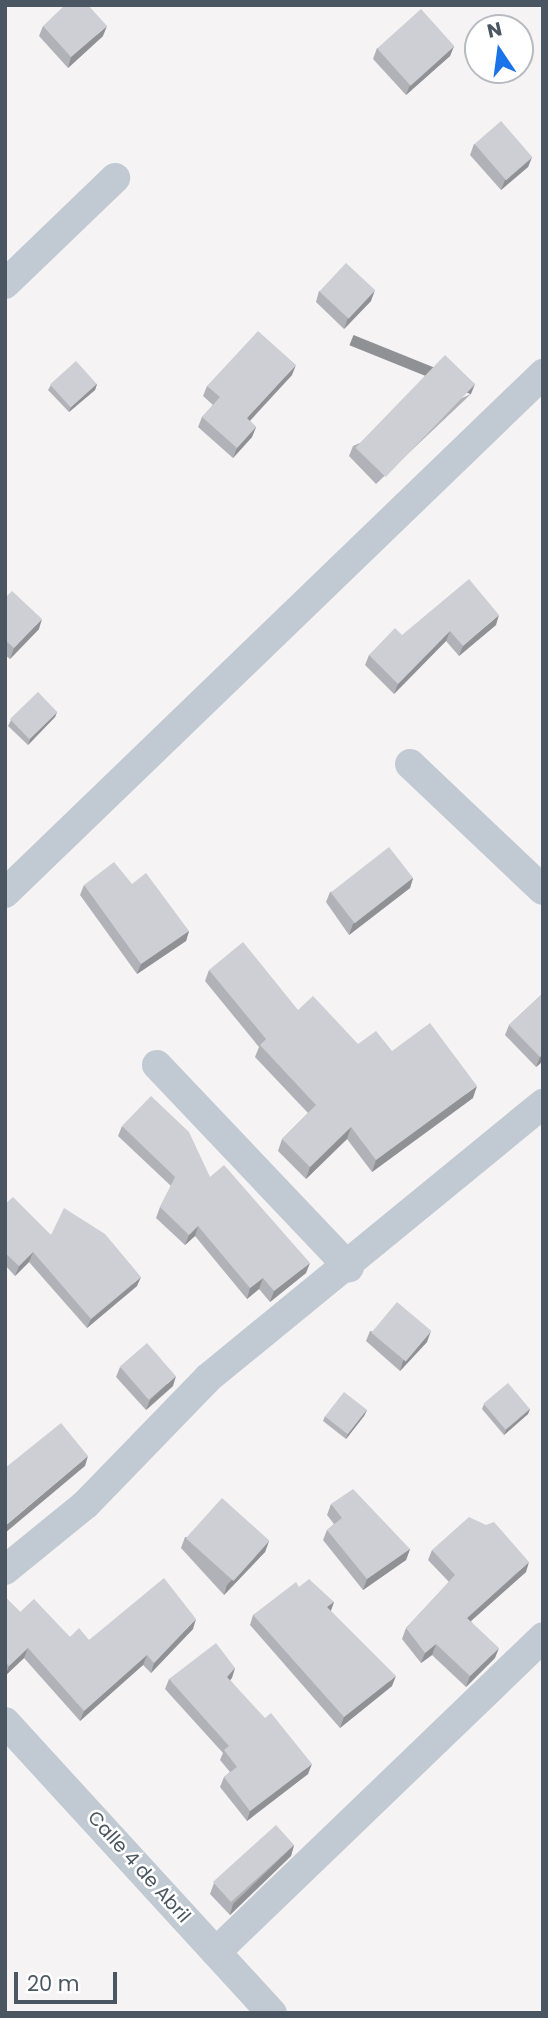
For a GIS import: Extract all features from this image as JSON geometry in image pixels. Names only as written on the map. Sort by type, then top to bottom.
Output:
[{"type":"street","points":[[5,284],[115,178]]},
{"type":"street","points":[[5,893],[543,374]]},
{"type":"street","points":[[410,764],[543,890]]},
{"type":"street","points":[[157,1065],[349,1267]]},
{"type":"street","points":[[5,1570],[86,1504],[208,1378],[349,1267],[543,1104]]},
{"type":"street","points":[[216,1952],[543,1637]]},
{"type":"street","name":"Calle 4 de Abril","points":[[5,1722],[272,2013]]},
{"type":"building","points":[[65,5],[88,5],[107,26],[71,57],[43,26]]},
{"type":"building","points":[[421,9],[454,46],[411,86],[377,48]]},
{"type":"building","points":[[501,121],[532,157],[506,180],[475,144]]},
{"type":"building","points":[[346,263],[375,290],[349,319],[319,292]]},
{"type":"building","points":[[258,331],[296,365],[247,418],[256,427],[237,448],[202,417],[220,397],[207,386]]},
{"type":"building","points":[[445,355],[475,384],[386,477],[355,448]]},
{"type":"building","points":[[76,361],[97,384],[71,407],[50,384]]},
{"type":"building","points":[[469,579],[499,615],[463,646],[450,631],[398,684],[369,655],[395,628],[402,635]]},
{"type":"building","points":[[12,591],[42,619],[14,648],[5,640],[5,598]]},
{"type":"building","points":[[38,692],[57,712],[29,739],[10,719]]},
{"type":"building","points":[[389,847],[413,878],[355,923],[331,893]]},
{"type":"building","points":[[114,862],[132,884],[146,873],[189,931],[141,964],[84,885]]},
{"type":"building","points":[[243,942],[298,1010],[313,996],[358,1044],[376,1031],[392,1051],[430,1023],[477,1086],[376,1160],[351,1127],[310,1167],[282,1139],[316,1105],[260,1045],[266,1039],[209,970]]},
{"type":"building","points":[[542,994],[543,1054],[540,1057],[509,1025]]},
{"type":"building","points":[[151,1096],[189,1132],[210,1177],[224,1165],[310,1263],[274,1291],[263,1278],[250,1288],[198,1226],[189,1235],[160,1207],[175,1177],[122,1126]]},
{"type":"building","points":[[13,1197],[51,1235],[64,1208],[105,1234],[141,1277],[91,1319],[33,1252],[19,1266],[5,1253],[5,1204]]},
{"type":"building","points":[[397,1302],[431,1331],[406,1362],[371,1333]]},
{"type":"building","points":[[147,1343],[176,1376],[149,1400],[120,1367]]},
{"type":"building","points":[[508,1383],[530,1409],[505,1430],[483,1404]]},
{"type":"building","points":[[344,1392],[367,1410],[348,1434],[325,1416]]},
{"type":"building","points":[[61,1423],[88,1456],[5,1526],[5,1468]]},
{"type":"building","points":[[353,1489],[410,1549],[367,1579],[327,1530],[342,1518],[331,1504]]},
{"type":"building","points":[[222,1498],[270,1541],[233,1581],[186,1538]]},
{"type":"building","points":[[469,1517],[486,1525],[494,1522],[529,1562],[467,1618],[499,1648],[470,1676],[436,1644],[425,1653],[406,1628],[455,1575],[432,1550]]},
{"type":"building","points":[[164,1578],[196,1619],[154,1663],[147,1655],[84,1711],[28,1648],[9,1666],[5,1662],[5,1597],[20,1612],[34,1599],[70,1637],[79,1628],[89,1640]]},
{"type":"building","points":[[309,1579],[334,1602],[327,1607],[396,1676],[344,1717],[253,1615],[296,1582],[299,1587]]},
{"type":"building","points":[[216,1643],[235,1668],[227,1677],[265,1718],[271,1713],[312,1764],[250,1811],[224,1777],[237,1767],[224,1750],[229,1746],[169,1679]]},
{"type":"building","points":[[276,1825],[294,1845],[231,1902],[213,1882]]}]
